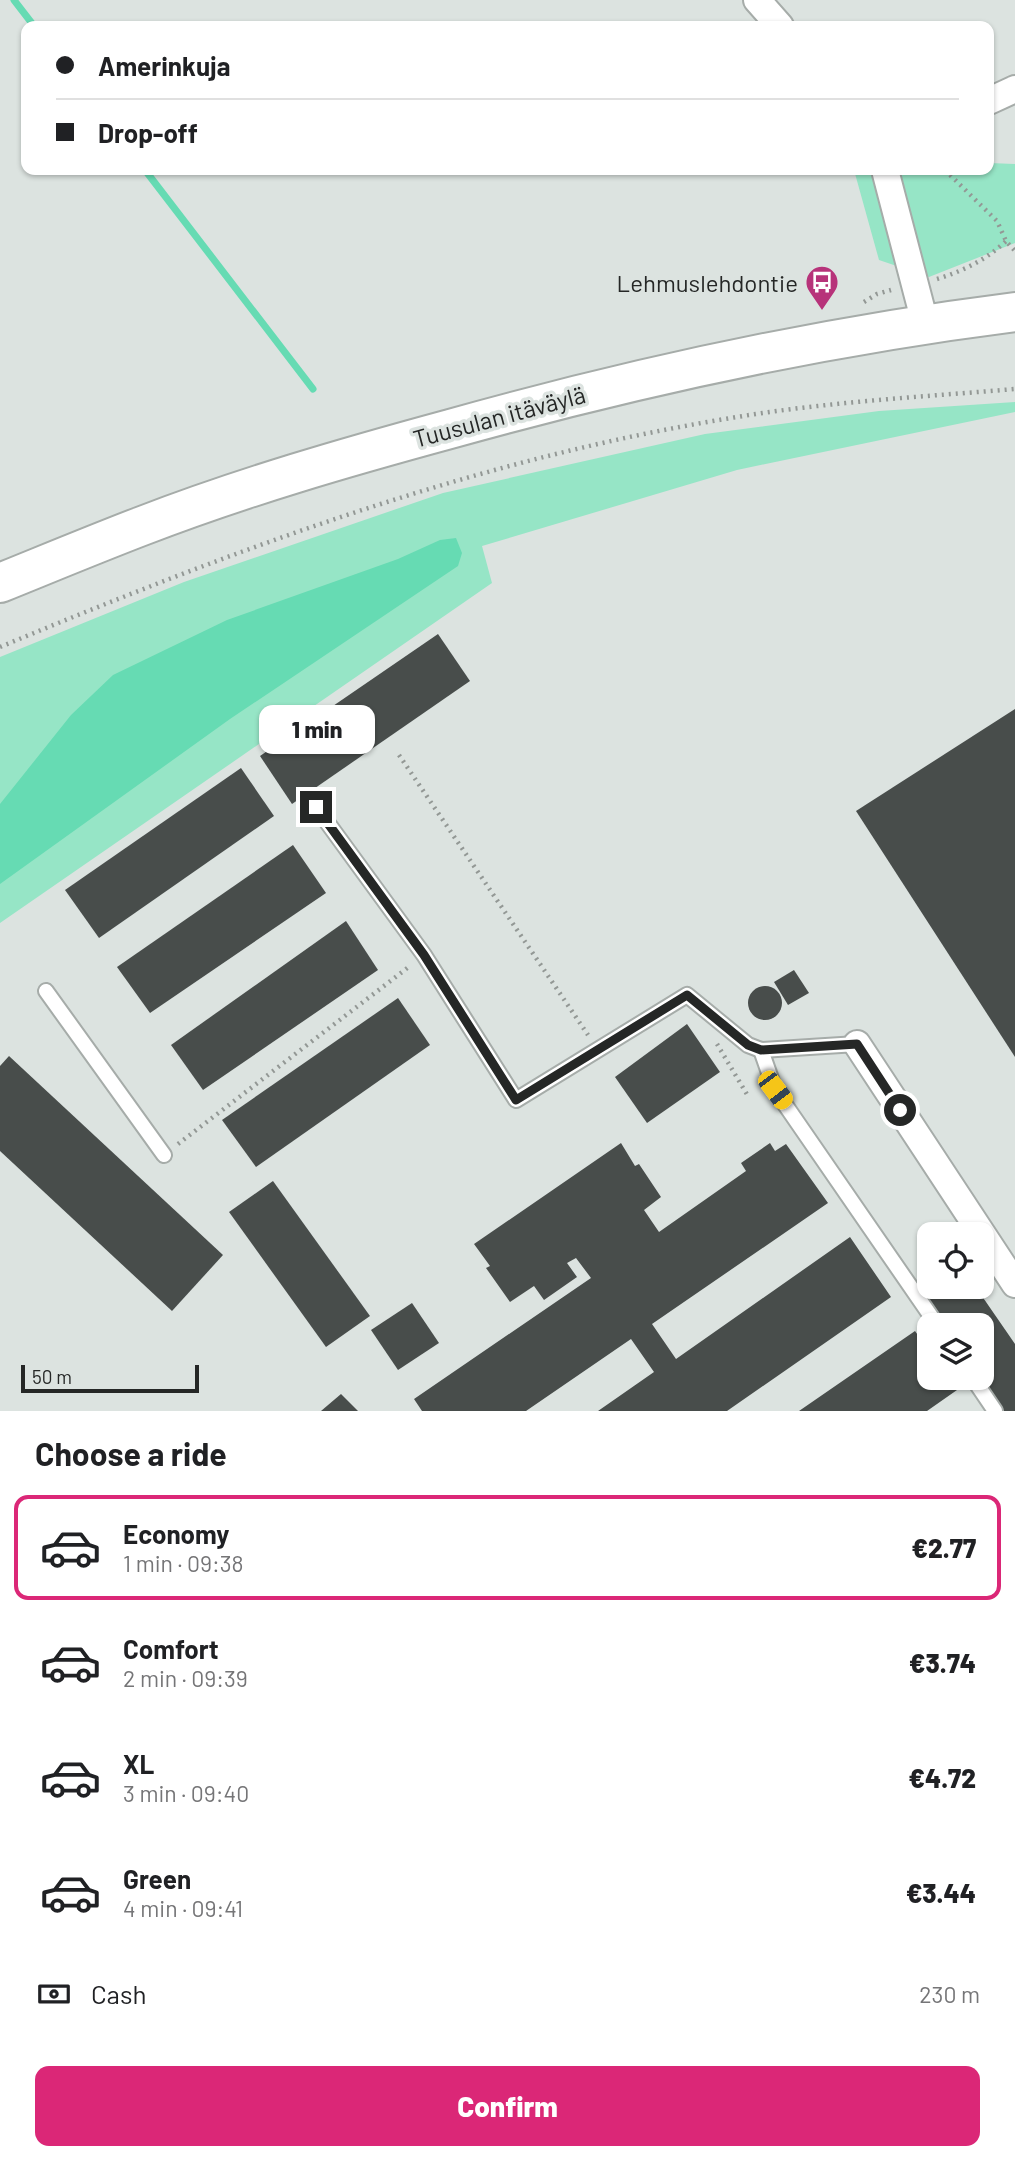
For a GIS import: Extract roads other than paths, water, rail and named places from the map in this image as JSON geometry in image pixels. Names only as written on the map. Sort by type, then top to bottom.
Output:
[{"type":"main road","name":"Tuusulan itäväylä","points":[[0,583],[144,525],[321,465],[586,392],[747,355],[925,323],[1015,312]]},
{"type":"street","points":[[758,0],[776,21]]},
{"type":"street","points":[[994,99],[1015,89]]},
{"type":"street","points":[[886,175],[925,323]]},
{"type":"street","points":[[857,1044],[1015,1284]]},
{"type":"lane","points":[[316,807],[424,955],[516,1100],[687,995],[748,1045],[761,1050],[857,1044]]},
{"type":"lane","points":[[46,991],[164,1155]]},
{"type":"lane","points":[[761,1050],[775,1090],[929,1313]]},
{"type":"lane","points":[[981,1390],[995,1411]]},
{"type":"waterway","points":[[14,0],[30,21]]},
{"type":"waterway","points":[[149,175],[313,389]]},
{"type":"place","name":"Lehmuslehdontie","points":[[822,312]]}]
